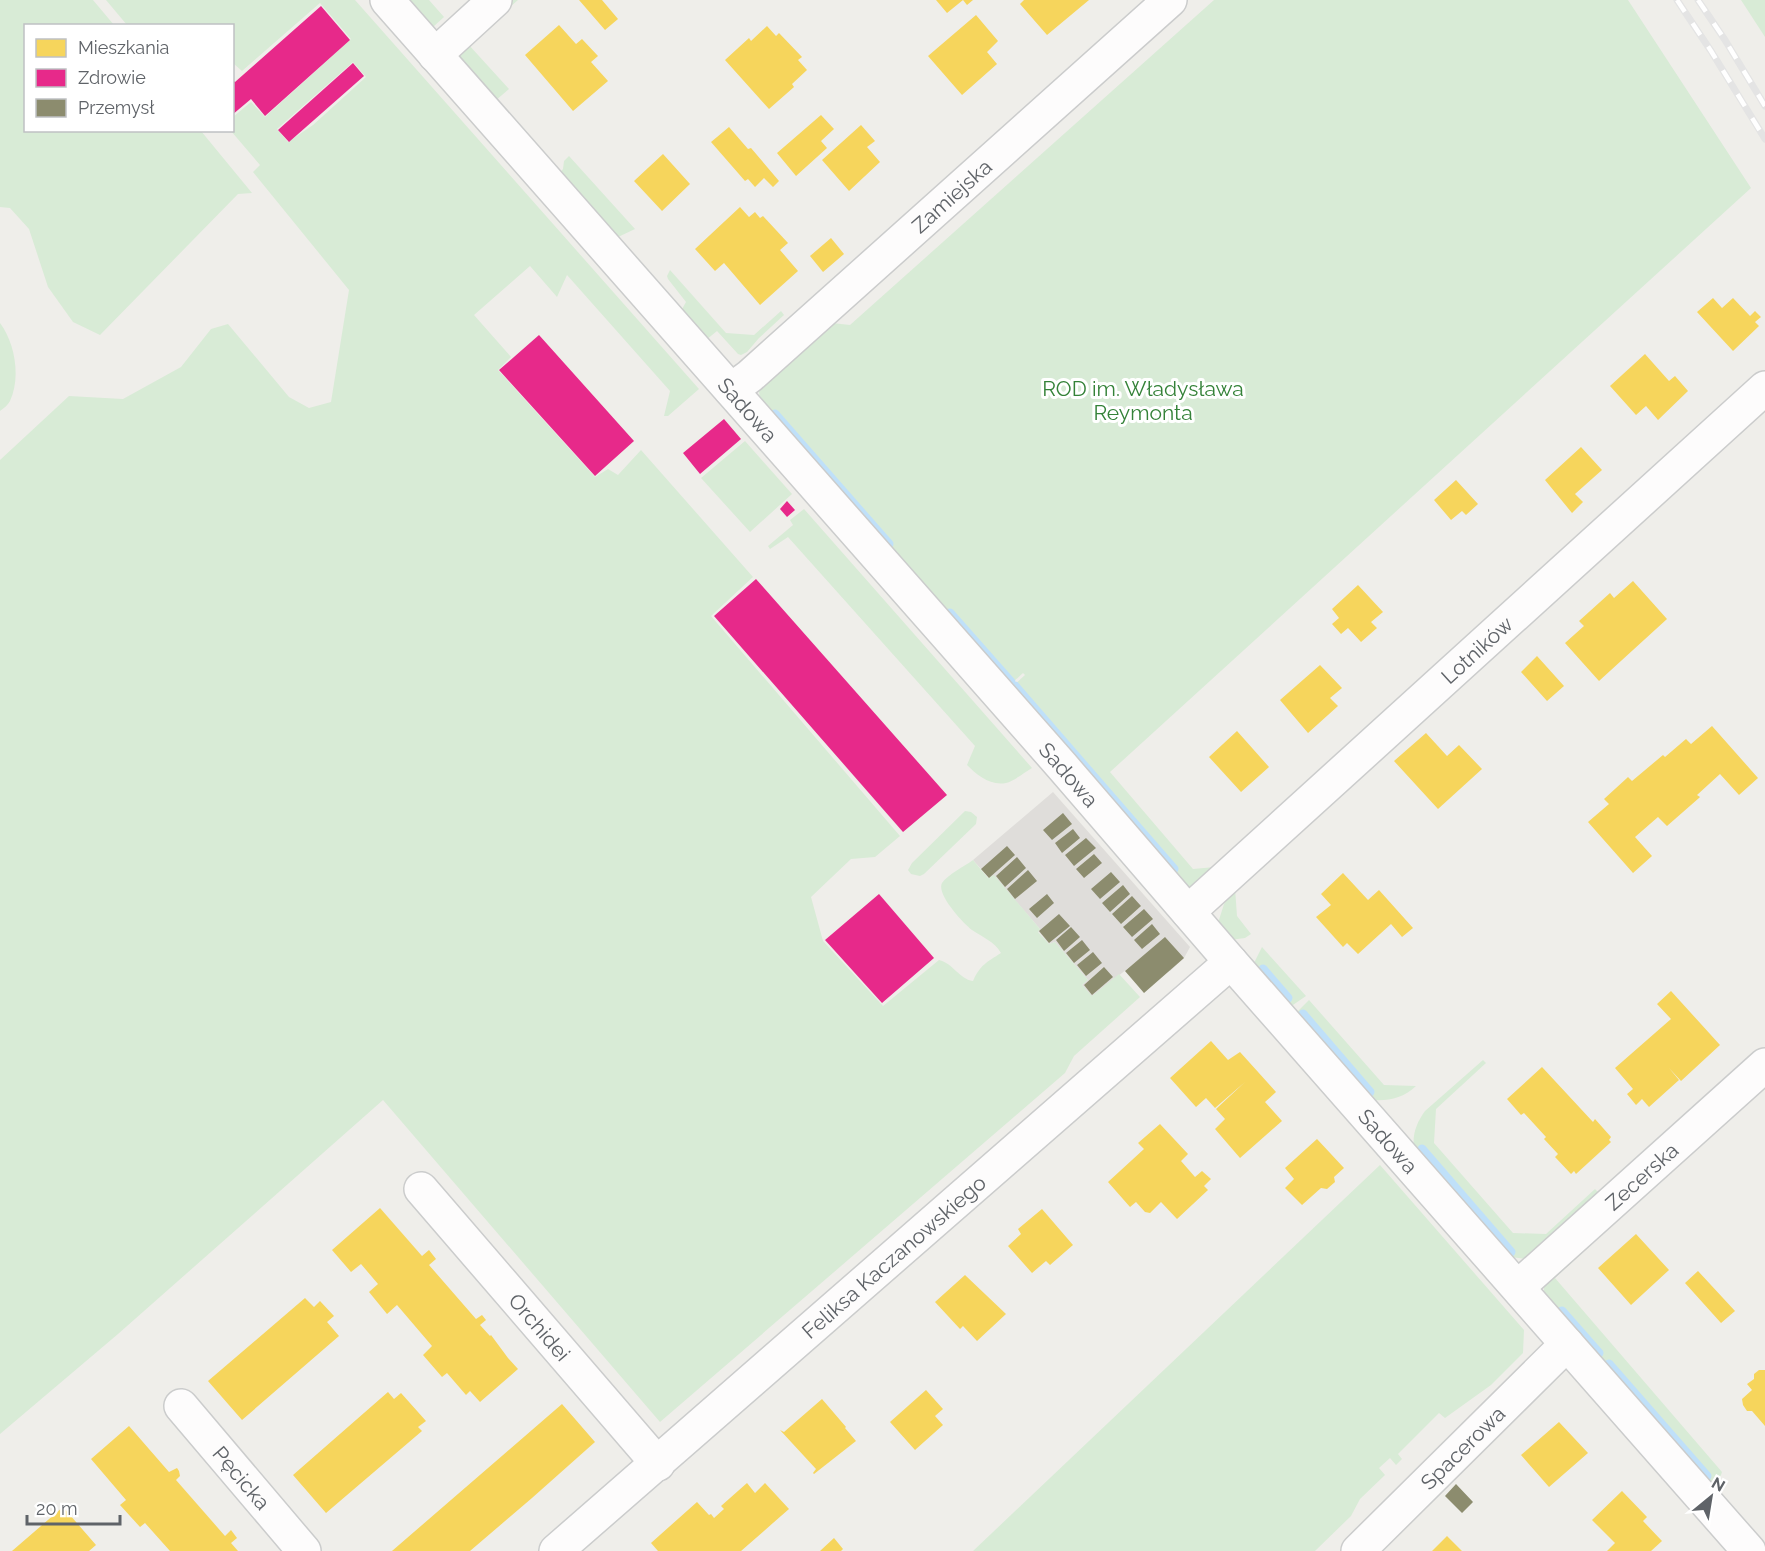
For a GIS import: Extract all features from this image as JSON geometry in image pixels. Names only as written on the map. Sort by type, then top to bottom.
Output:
[{"type":"street","name":"Sadowa","points":[[387,0],[1518,1287],[1732,1545]]},
{"type":"street","points":[[435,55],[495,0]]},
{"type":"street","name":"Zamiejska","points":[[731,390],[750,376],[1170,0]]},
{"type":"street","name":"Lotników","points":[[1188,912],[1765,388]]},
{"type":"street","name":"Feliksa Kaczanowskiego","points":[[556,1551],[1231,962]]},
{"type":"street","name":"Zecerska","points":[[1518,1287],[1765,1065]]},
{"type":"street","name":"Orchidei","points":[[421,1190],[658,1464]]},
{"type":"street","name":"Spacerowa","points":[[1358,1551],[1567,1344]]},
{"type":"street","name":"Pęcicka","points":[[181,1406],[304,1551]]},
{"type":"shaded area","points":[[1053,792],[1190,947],[1184,958],[1170,971],[1152,949],[1092,997],[1082,985],[1088,980],[1055,942],[1049,944],[1038,931],[1040,929],[994,876],[989,878],[973,860]]},
{"type":"green space","points":[[0,0],[93,0],[113,24],[24,24],[24,132],[202,132],[252,193],[238,194],[100,335],[73,322],[48,287],[29,229],[10,208],[0,207]]},
{"type":"green space","points":[[106,0],[355,0],[699,389],[668,416],[664,416],[670,391],[567,275],[557,297],[530,266],[474,315],[511,357],[498,370],[595,477],[608,469],[618,475],[641,450],[753,577],[711,616],[900,836],[875,857],[851,859],[811,897],[823,941],[883,1006],[939,960],[973,981],[981,967],[1001,953],[991,942],[972,930],[951,908],[941,888],[944,880],[973,860],[988,878],[994,875],[1040,929],[1038,932],[1049,944],[1055,942],[1088,980],[1082,985],[1092,996],[1119,974],[1140,997],[1074,1056],[1065,1073],[660,1422],[383,1100],[118,1334],[0,1434],[0,460],[69,396],[123,399],[181,367],[211,329],[228,324],[289,397],[309,408],[331,402],[349,290],[253,172],[260,165],[232,132],[234,132],[234,116],[251,102],[265,117],[351,39],[320,3],[242,71],[234,64],[234,24],[126,24]],"holes":[[[353,62],[366,77],[313,125],[288,142],[277,129]]]},
{"type":"green space","points":[[405,0],[429,0],[444,17],[433,27]]},
{"type":"green space","points":[[511,0],[518,0],[468,44],[509,89],[495,101],[459,57],[460,50]]},
{"type":"green space","name":"ROD im. Władysława Reymonta","points":[[1214,0],[1628,0],[1751,188],[1110,772],[1193,869],[1215,867],[1291,795],[1292,797],[1204,881],[1191,887],[1182,884],[1013,690],[1013,686],[1025,675],[1023,673],[1011,684],[1007,683],[760,403],[759,391],[763,382],[826,326],[832,323],[850,325]]},
{"type":"green space","points":[[1741,0],[1765,0],[1765,37]]},
{"type":"green space","points":[[569,156],[635,229],[616,238],[559,174],[563,169],[564,161]]},
{"type":"green space","points":[[670,270],[726,333],[754,335],[781,311],[784,315],[747,352],[738,354],[717,331],[706,340],[681,311],[686,302],[668,279]]},
{"type":"green space","points":[[0,323],[13,350],[16,371],[10,401],[0,411]]},
{"type":"green space","points":[[745,441],[792,494],[750,532],[701,478]]},
{"type":"green space","points":[[804,509],[1032,768],[1006,783],[989,781],[975,772],[967,765],[975,746],[788,537],[770,549],[768,546],[793,525],[790,520]]},
{"type":"green space","points":[[965,811],[977,817],[976,824],[924,874],[920,876],[911,874],[908,870],[912,863]]},
{"type":"green space","points":[[1235,888],[1237,916],[1251,934],[1245,938],[1230,940],[1218,923],[1224,904]]},
{"type":"green space","points":[[1262,947],[1306,996],[1290,1007],[1253,965]]},
{"type":"green space","points":[[1309,1000],[1384,1085],[1416,1086],[1396,1098],[1372,1100],[1296,1013]]},
{"type":"green space","points":[[1483,1060],[1486,1063],[1436,1109],[1434,1143],[1513,1233],[1546,1234],[1595,1189],[1601,1195],[1526,1259],[1511,1257],[1414,1148],[1416,1128],[1425,1111]]},
{"type":"green space","points":[[1380,1165],[1524,1330],[1523,1353],[1491,1385],[1445,1418],[1439,1413],[1398,1454],[1402,1459],[1396,1465],[1390,1458],[1379,1468],[1385,1475],[1360,1499],[1351,1516],[1315,1551],[973,1551]]},
{"type":"green space","points":[[1614,1214],[1619,1219],[1555,1278],[1722,1472],[1718,1479],[1711,1483],[1544,1297],[1544,1282]]},
{"type":"building: Mieszkania","points":[[579,0],[602,0],[618,19],[605,30]]},
{"type":"building: Mieszkania","points":[[936,0],[963,0],[947,13]]},
{"type":"building: Mieszkania","points":[[963,0],[973,0],[967,5]]},
{"type":"building: Mieszkania","points":[[1024,0],[1089,0],[1047,35],[1020,4]]},
{"type":"building: Mieszkania","points":[[976,15],[998,41],[987,52],[997,64],[962,95],[928,56]]},
{"type":"building: Mieszkania","points":[[559,25],[576,44],[582,39],[598,56],[591,62],[608,81],[573,111],[525,55]]},
{"type":"building: Mieszkania","points":[[767,26],[776,36],[779,33],[802,57],[798,60],[807,70],[792,84],[794,87],[769,109],[725,60],[749,38],[751,41]]},
{"type":"building: Mieszkania","points":[[821,115],[834,129],[821,141],[827,148],[796,176],[777,153]]},
{"type":"building: Mieszkania","points":[[861,125],[875,141],[867,147],[880,162],[849,191],[822,160]]},
{"type":"building: Mieszkania","points":[[729,127],[748,149],[751,148],[779,181],[773,187],[764,178],[755,187],[748,179],[745,181],[711,142]]},
{"type":"building: Mieszkania","points":[[663,154],[690,184],[662,211],[634,181]]},
{"type":"building: Mieszkania","points":[[740,207],[749,217],[755,212],[760,218],[763,216],[788,243],[780,250],[798,271],[760,305],[724,263],[715,271],[695,249]]},
{"type":"building: Mieszkania","points":[[831,238],[844,254],[823,272],[810,256]]},
{"type":"building: Mieszkania","points":[[1713,298],[1722,308],[1733,298],[1750,316],[1755,311],[1761,317],[1755,322],[1759,326],[1733,351],[1697,312]]},
{"type":"building: Mieszkania","points":[[1645,354],[1669,381],[1675,376],[1688,391],[1658,420],[1646,406],[1636,415],[1610,386]]},
{"type":"building: Mieszkania","points":[[1581,447],[1602,470],[1575,494],[1583,502],[1572,513],[1545,480]]},
{"type":"building: Mieszkania","points":[[1456,480],[1478,504],[1466,515],[1462,511],[1451,520],[1434,500]]},
{"type":"building: Mieszkania","points":[[1633,581],[1667,619],[1599,681],[1565,643],[1584,626],[1579,621],[1610,593],[1614,598]]},
{"type":"building: Mieszkania","points":[[1358,585],[1383,612],[1371,622],[1377,628],[1361,642],[1348,628],[1341,634],[1332,624],[1339,618],[1332,609]]},
{"type":"building: Mieszkania","points":[[1537,656],[1564,686],[1547,701],[1521,672]]},
{"type":"building: Mieszkania","points":[[1320,665],[1342,688],[1330,698],[1338,706],[1308,733],[1280,700]]},
{"type":"building: Mieszkania","points":[[1712,726],[1758,778],[1739,795],[1720,774],[1697,795],[1699,798],[1667,826],[1658,817],[1635,837],[1652,856],[1633,873],[1588,822],[1609,804],[1604,799],[1628,777],[1632,781],[1686,739],[1691,744]]},
{"type":"building: Mieszkania","points":[[1237,731],[1269,767],[1241,792],[1209,757]]},
{"type":"building: Mieszkania","points":[[1426,733],[1447,756],[1459,745],[1482,769],[1438,809],[1394,761]]},
{"type":"building: Mieszkania","points":[[1343,873],[1368,900],[1379,890],[1413,928],[1402,937],[1391,924],[1358,954],[1347,943],[1343,947],[1316,917],[1331,905],[1321,894]]},
{"type":"building: Mieszkania","points":[[1671,991],[1720,1045],[1681,1081],[1669,1068],[1679,1080],[1649,1107],[1642,1099],[1636,1105],[1627,1094],[1633,1089],[1615,1068],[1671,1019],[1657,1004]]},
{"type":"building: Mieszkania","points":[[1211,1041],[1228,1060],[1240,1052],[1276,1092],[1265,1102],[1282,1121],[1240,1158],[1215,1129],[1225,1119],[1216,1109],[1245,1082],[1215,1108],[1206,1098],[1196,1107],[1170,1078]]},
{"type":"building: Mieszkania","points":[[1542,1067],[1593,1122],[1595,1119],[1611,1137],[1609,1140],[1611,1142],[1576,1174],[1574,1171],[1571,1174],[1555,1157],[1558,1154],[1544,1139],[1546,1137],[1524,1113],[1521,1115],[1507,1099]]},
{"type":"building: Mieszkania","points":[[1160,1124],[1188,1154],[1181,1161],[1195,1177],[1202,1171],[1211,1179],[1204,1186],[1208,1190],[1177,1219],[1161,1202],[1150,1213],[1145,1212],[1136,1202],[1130,1207],[1108,1182],[1144,1149],[1138,1143]]},
{"type":"building: Mieszkania","points":[[1317,1139],[1344,1168],[1334,1177],[1335,1182],[1327,1189],[1321,1188],[1302,1205],[1285,1188],[1294,1179],[1285,1168]]},
{"type":"building: Mieszkania","points":[[380,1208],[422,1256],[429,1250],[436,1259],[429,1265],[476,1319],[482,1315],[486,1320],[480,1325],[518,1369],[480,1402],[470,1391],[466,1395],[447,1373],[442,1377],[423,1355],[432,1346],[397,1305],[387,1314],[369,1292],[378,1284],[361,1264],[351,1272],[332,1250]]},
{"type":"building: Mieszkania","points":[[1042,1209],[1073,1245],[1050,1265],[1046,1261],[1032,1273],[1008,1246],[1021,1234],[1018,1229]]},
{"type":"building: Mieszkania","points":[[1636,1234],[1669,1270],[1631,1305],[1598,1268]]},
{"type":"building: Mieszkania","points":[[1698,1271],[1735,1311],[1721,1323],[1685,1283]]},
{"type":"building: Mieszkania","points":[[965,1275],[1006,1314],[977,1341],[963,1326],[960,1329],[935,1302]]},
{"type":"building: Mieszkania","points":[[305,1298],[314,1307],[320,1301],[334,1316],[327,1322],[339,1336],[242,1420],[208,1381]]},
{"type":"building: Mieszkania","points":[[1759,1370],[1765,1370],[1765,1426],[1752,1411],[1747,1411],[1742,1399],[1752,1390],[1747,1384],[1754,1379],[1754,1374]]},
{"type":"building: Mieszkania","points":[[926,1390],[943,1409],[935,1416],[943,1425],[915,1450],[890,1422]]},
{"type":"building: Mieszkania","points":[[388,1392],[394,1399],[401,1393],[426,1421],[418,1427],[422,1431],[326,1513],[293,1475]]},
{"type":"building: Mieszkania","points":[[822,1399],[856,1441],[814,1474],[816,1469],[780,1430],[784,1432]]},
{"type":"building: Mieszkania","points":[[562,1404],[595,1442],[532,1498],[470,1551],[392,1551]]},
{"type":"building: Mieszkania","points":[[1559,1422],[1588,1453],[1549,1487],[1521,1455]]},
{"type":"building: Mieszkania","points":[[129,1426],[169,1472],[177,1468],[180,1476],[176,1480],[225,1536],[231,1530],[237,1538],[231,1543],[238,1551],[170,1551],[145,1523],[140,1527],[120,1505],[126,1500],[91,1459]]},
{"type":"building: Mieszkania","points":[[747,1483],[755,1493],[765,1483],[789,1509],[741,1551],[658,1551],[651,1543],[697,1502],[714,1518],[724,1509],[721,1506]]},
{"type":"building: Mieszkania","points":[[1622,1491],[1647,1517],[1643,1521],[1662,1541],[1651,1551],[1607,1551],[1615,1543],[1592,1520]]},
{"type":"building: Mieszkania","points":[[63,1507],[96,1545],[89,1551],[12,1551]]},
{"type":"building: Mieszkania","points":[[1447,1536],[1462,1551],[1432,1551]]},
{"type":"building: Mieszkania","points":[[834,1538],[843,1549],[841,1551],[820,1551]]},
{"type":"building: Zdrowie","points":[[321,6],[350,40],[265,116],[251,99],[234,113],[235,82]]},
{"type":"building: Zdrowie","points":[[353,63],[364,76],[289,142],[278,130]]},
{"type":"building: Zdrowie","points":[[539,335],[634,441],[595,476],[499,370]]},
{"type":"building: Zdrowie","points":[[724,419],[741,439],[700,474],[683,453]]},
{"type":"building: Zdrowie","points":[[787,501],[795,510],[787,517],[780,509]]},
{"type":"building: Zdrowie","points":[[756,579],[947,795],[903,832],[714,616]]},
{"type":"building: Zdrowie","points":[[879,894],[934,958],[882,1003],[825,940]]},
{"type":"building: Przemysł","points":[[1063,813],[1072,824],[1052,840],[1043,830]]},
{"type":"building: Przemysł","points":[[1073,829],[1080,838],[1062,853],[1055,843]]},
{"type":"building: Przemysł","points":[[1086,838],[1096,848],[1074,866],[1065,855]]},
{"type":"building: Przemysł","points":[[1007,846],[1015,855],[989,878],[981,869]]},
{"type":"building: Przemysł","points":[[1094,854],[1102,863],[1084,878],[1076,869]]},
{"type":"building: Przemysł","points":[[1017,857],[1026,868],[1005,887],[996,876]]},
{"type":"building: Przemysł","points":[[1028,870],[1037,881],[1015,899],[1007,889]]},
{"type":"building: Przemysł","points":[[1111,872],[1120,882],[1100,899],[1091,889]]},
{"type":"building: Przemysł","points":[[1123,885],[1130,894],[1110,912],[1102,903]]},
{"type":"building: Przemysł","points":[[1047,894],[1054,903],[1037,918],[1029,909]]},
{"type":"building: Przemysł","points":[[1132,896],[1141,906],[1121,924],[1112,914]]},
{"type":"building: Przemysł","points":[[1144,909],[1153,919],[1132,937],[1123,927]]},
{"type":"building: Przemysł","points":[[1059,914],[1070,926],[1049,943],[1039,931]]},
{"type":"building: Przemysł","points":[[1152,924],[1160,934],[1142,949],[1134,940]]},
{"type":"building: Przemysł","points":[[1071,927],[1080,937],[1064,951],[1056,940]]},
{"type":"building: Przemysł","points":[[1165,937],[1184,958],[1144,993],[1125,971]]},
{"type":"building: Przemysł","points":[[1082,940],[1090,950],[1074,963],[1066,953]]},
{"type":"building: Przemysł","points":[[1093,952],[1102,963],[1086,976],[1077,965]]},
{"type":"building: Przemysł","points":[[1104,967],[1113,977],[1092,995],[1084,985]]},
{"type":"building: Przemysł","points":[[1456,1484],[1473,1502],[1462,1513],[1445,1496]]},
{"type":"waterway","points":[[775,414],[889,544]]},
{"type":"waterway","points":[[950,613],[1011,682]]},
{"type":"waterway","points":[[1015,686],[1174,869]]},
{"type":"waterway","points":[[1263,969],[1288,998]]},
{"type":"waterway","points":[[1303,1014],[1370,1092]]},
{"type":"waterway","points":[[1422,1149],[1511,1252]]},
{"type":"waterway","points":[[1562,1311],[1599,1353]]},
{"type":"waterway","points":[[1609,1364],[1707,1476]]},
{"type":"railway","points":[[1677,0],[1765,139]]},
{"type":"railway","points":[[1698,0],[1765,106]]}]
